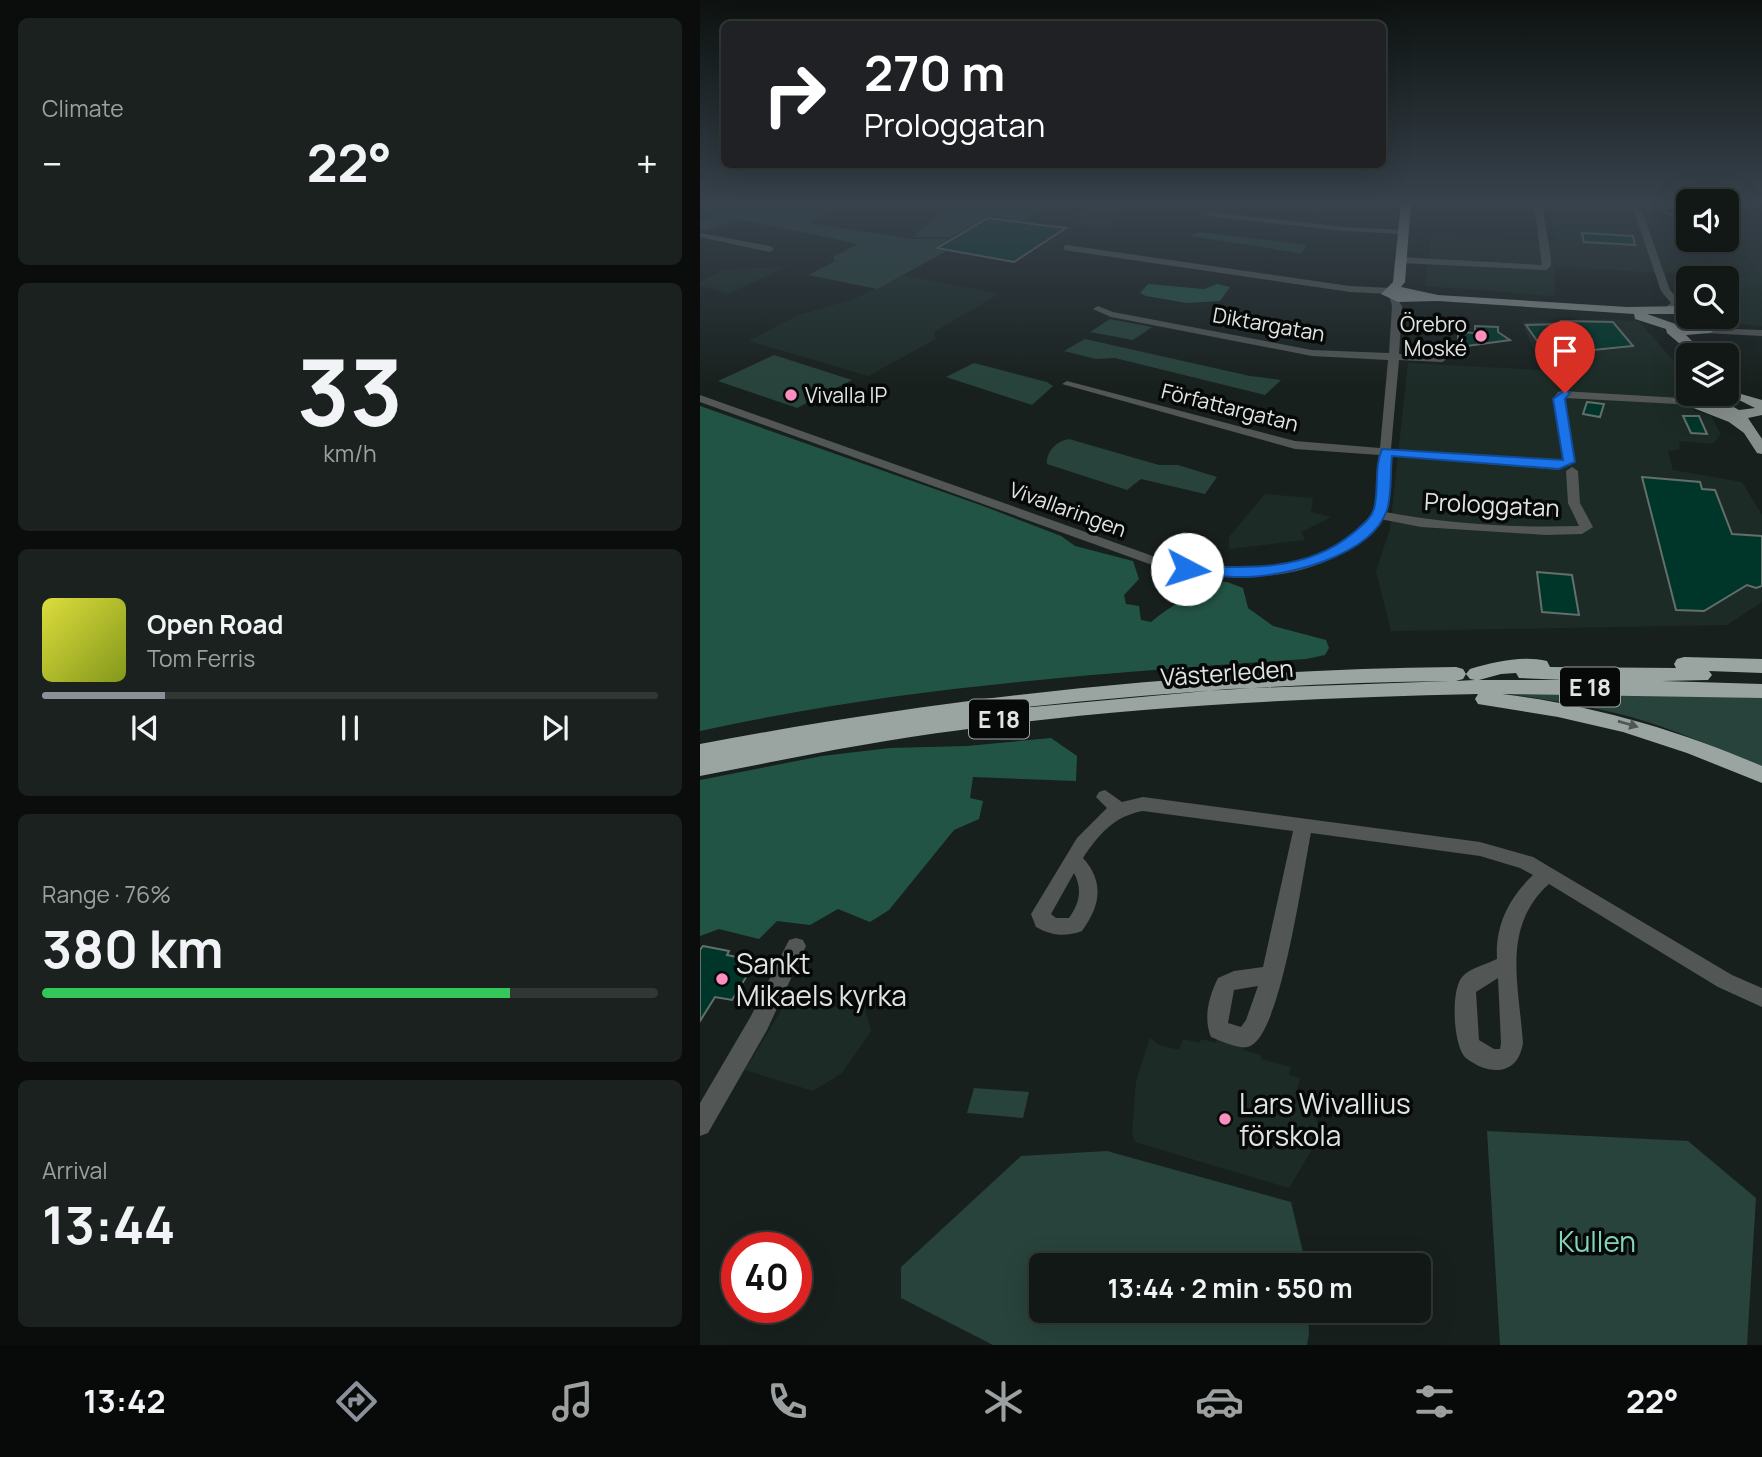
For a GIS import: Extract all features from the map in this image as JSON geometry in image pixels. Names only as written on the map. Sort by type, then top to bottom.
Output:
[{"type":"highway","name":"E 18","points":[[1477,674],[1500,667],[1756,664]]},
{"type":"highway","name":"Västerleden","points":[[700,752],[862,722],[1069,696],[1307,678],[1572,672],[1762,677]]},
{"type":"highway","name":"Västerleden","points":[[700,768],[808,746],[1026,716],[1251,696],[1535,687],[1762,691]]},
{"type":"highway","name":"E 18","points":[[1419,689],[1426,695],[1537,704],[1601,717],[1677,740],[1762,775]]},
{"type":"main road","points":[[1401,265],[1399,295],[1575,307],[1676,320]]},
{"type":"main road","points":[[1663,317],[1676,314]]},
{"type":"main road","points":[[1663,317],[1689,343]]},
{"type":"main road","points":[[1699,343],[1693,338],[1704,329]]},
{"type":"main road","points":[[1739,391],[1758,407]]},
{"type":"main road","points":[[1739,404],[1758,407]]},
{"type":"main road","points":[[1702,406],[1716,410],[1756,431]]},
{"type":"main road","points":[[1730,406],[1756,431]]},
{"type":"main road","points":[[1758,407],[1756,431],[1762,450]]},
{"type":"street","points":[[1154,265],[1399,295],[1378,515]]},
{"type":"street","points":[[1486,265],[1543,268],[1547,265]]},
{"type":"street","points":[[1657,265],[1666,291],[1677,304],[1663,317]]},
{"type":"street","points":[[1662,278],[1676,291]]},
{"type":"street","name":"Diktargatan","points":[[1098,309],[1111,314],[1305,352],[1443,359]]},
{"type":"street","points":[[1735,329],[1762,332]]},
{"type":"street","name":"Författargatan","points":[[1067,384],[1285,443],[1386,452]]},
{"type":"street","points":[[1567,466],[1559,399],[1562,394],[1676,400]]},
{"type":"street","name":"Vivallaringen","points":[[700,398],[1180,568],[1242,573],[1303,565],[1349,544],[1362,534],[1378,515]]},
{"type":"street","name":"Prologgatan","points":[[1378,515],[1403,521],[1546,531],[1582,530],[1586,527],[1574,503],[1567,466],[1386,452]]},
{"type":"street","points":[[1074,860],[1111,804],[1157,805],[1480,849],[1526,862],[1725,981],[1762,998]]},
{"type":"street","points":[[1271,975],[1303,826]]},
{"type":"street","points":[[1507,964],[1506,942],[1513,915],[1525,895],[1548,874]]},
{"type":"street","points":[[700,1125],[759,1023],[796,946]]},
{"type":"shaded area","points":[[1427,265],[1762,265],[1762,326],[1739,324],[1739,266],[1676,266],[1676,274],[1555,267],[1555,296],[1425,286]]},
{"type":"shaded area","points":[[786,267],[728,294],[700,286],[700,282],[724,269]]},
{"type":"shaded area","points":[[902,275],[999,294],[934,332],[936,339],[868,376],[749,341],[796,316],[857,298]]},
{"type":"shaded area","points":[[1614,319],[1639,322],[1676,363],[1676,406],[1693,406],[1694,411],[1711,416],[1721,434],[1713,444],[1679,441],[1680,449],[1668,451],[1673,470],[1742,482],[1762,515],[1762,602],[1727,625],[1391,631],[1376,571],[1390,529],[1408,363],[1542,370],[1522,322]]},
{"type":"shaded area","points":[[1265,494],[1313,498],[1311,512],[1331,517],[1301,532],[1305,540],[1229,549],[1229,537]]},
{"type":"shaded area","points":[[864,1006],[871,1031],[842,1073],[813,1091],[745,1070],[782,1009]]},
{"type":"shaded area","name":"Lars Wivallius förskola","points":[[1150,1038],[1159,1045],[1179,1050],[1183,1039],[1199,1043],[1201,1039],[1216,1043],[1217,1039],[1244,1046],[1243,1050],[1261,1055],[1261,1059],[1291,1067],[1289,1075],[1300,1078],[1295,1100],[1312,1105],[1321,1134],[1289,1188],[1135,1142],[1132,1134],[1136,1081]]},
{"type":"green space","points":[[828,265],[922,265],[877,289],[808,275]]},
{"type":"green space","points":[[1148,284],[1204,289],[1217,284],[1230,287],[1220,301],[1187,303],[1140,293]]},
{"type":"green space","points":[[1110,319],[1152,327],[1133,340],[1090,332]]},
{"type":"green space","points":[[1085,339],[1250,376],[1281,380],[1265,395],[1115,358],[1096,359],[1064,351]]},
{"type":"green space","name":"Vivalla IP","points":[[774,355],[852,380],[797,408],[718,381]]},
{"type":"green space","points":[[974,363],[1047,382],[1053,386],[1032,405],[946,377]]},
{"type":"green space","points":[[700,406],[983,506],[1061,536],[1075,546],[1133,561],[1139,579],[1124,595],[1126,604],[1139,606],[1141,620],[1151,622],[1208,581],[1227,582],[1243,588],[1248,608],[1273,626],[1326,640],[1329,648],[1325,655],[1306,659],[1078,676],[850,703],[700,731]]},
{"type":"green space","points":[[1069,439],[1159,465],[1178,465],[1217,477],[1205,494],[1141,479],[1127,490],[1047,464],[1053,447]]},
{"type":"green space","points":[[1509,694],[1671,694],[1762,698],[1762,767],[1631,717],[1586,706]]},
{"type":"green space","points":[[1051,738],[1077,756],[1076,781],[973,777],[970,798],[983,801],[979,819],[954,830],[889,910],[870,922],[838,909],[810,925],[777,921],[759,939],[719,929],[700,936],[700,780],[822,756],[890,748],[967,746]]},
{"type":"green space","points":[[974,1088],[1029,1092],[1023,1118],[967,1113]]},
{"type":"green space","name":"Kullen","points":[[1487,1131],[1688,1141],[1756,1198],[1747,1345],[1500,1345]]},
{"type":"green space","points":[[1107,1151],[1291,1202],[1303,1253],[1029,1253],[1029,1323],[1309,1323],[1307,1345],[993,1345],[901,1298],[901,1267],[1021,1156]]},
{"type":"building","points":[[1561,321],[1613,322],[1633,346],[1583,351],[1567,347],[1542,348],[1526,325],[1562,324]]},
{"type":"building","name":"Örebro Moské","points":[[1475,326],[1498,327],[1498,332],[1510,340],[1467,346],[1458,338],[1458,332],[1475,333]]},
{"type":"building","points":[[1587,402],[1604,404],[1600,417],[1583,414]]},
{"type":"building","points":[[1683,416],[1699,416],[1707,434],[1691,433]]},
{"type":"building","points":[[1642,477],[1700,482],[1702,489],[1715,490],[1732,534],[1762,536],[1762,586],[1756,588],[1747,585],[1704,611],[1676,610]]},
{"type":"building","points":[[1537,572],[1572,575],[1579,615],[1542,612]]},
{"type":"building","name":"Sankt Mikaels kyrka","points":[[703,946],[729,951],[727,955],[756,961],[732,1000],[715,997],[700,1021],[700,950]]},
{"type":"place","name":"Örebro Moské","points":[[1481,336]]},
{"type":"place","name":"Vivalla IP","points":[[791,395]]},
{"type":"place","name":"Sankt Mikaels kyrka","points":[[722,979]]},
{"type":"place","name":"Lars Wivallius förskola","points":[[1225,1119]]},
{"type":"route","points":[[1187,569],[1219,573],[1283,569],[1319,559],[1349,544],[1370,526],[1380,510],[1386,452],[1559,466],[1569,462],[1559,399],[1565,393]]}]
